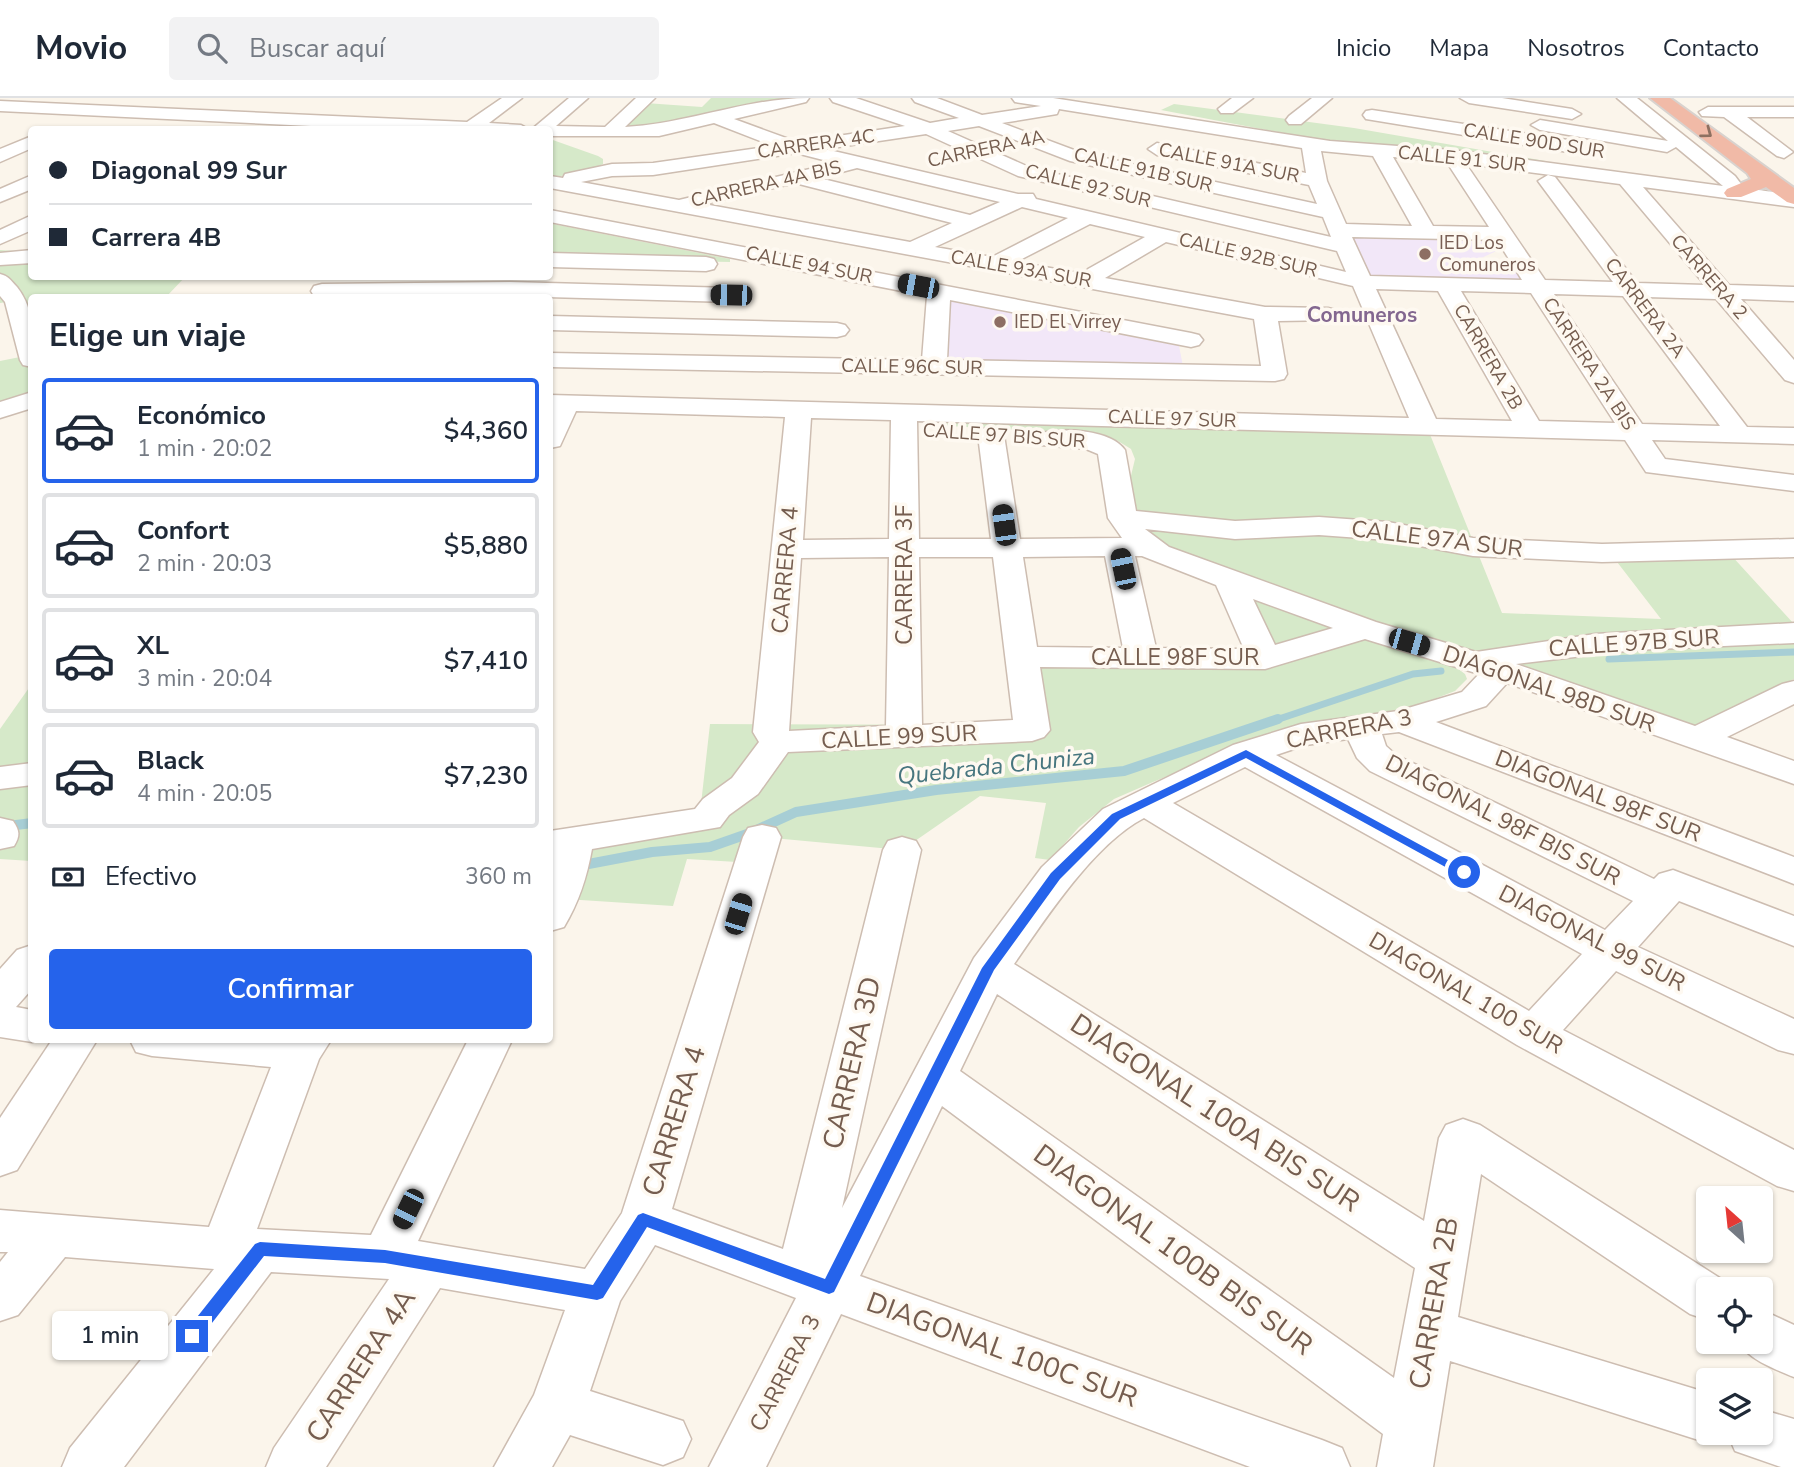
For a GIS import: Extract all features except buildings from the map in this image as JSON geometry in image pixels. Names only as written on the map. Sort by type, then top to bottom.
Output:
[{"type":"highway","points":[[1659,98],[1755,169],[1791,206]]},
{"type":"highway","points":[[1687,98],[1794,173]]},
{"type":"highway","points":[[1734,193],[1759,183],[1761,179],[1755,169]]},
{"type":"street","points":[[25,107],[44,98]]},
{"type":"street","points":[[65,125],[120,98]]},
{"type":"street","points":[[473,126],[513,98]]},
{"type":"street","points":[[552,126],[579,98]]},
{"type":"street","points":[[609,133],[646,98]]},
{"type":"street","name":"CALLE 92 SUR","points":[[839,98],[928,128],[1025,172],[1062,181],[1339,230]]},
{"type":"street","name":"CALLE 91B SUR","points":[[921,98],[1077,157],[1339,230]]},
{"type":"street","name":"CALLE 91 SUR","points":[[1021,98],[1078,113],[1315,134],[1380,152],[1452,156],[1625,178],[1734,193],[1764,203],[1791,206]]},
{"type":"street","points":[[1116,98],[1157,102]]},
{"type":"street","points":[[1227,109],[1244,98]]},
{"type":"street","name":"CALLE 91 SUR","points":[[1315,134],[1289,119],[1323,98]]},
{"type":"street","points":[[1341,139],[1394,98]]},
{"type":"street","points":[[1469,98],[1621,111],[1728,180],[1734,186],[1734,193]]},
{"type":"street","points":[[1491,100],[1527,135]]},
{"type":"street","points":[[334,125],[367,104]]},
{"type":"street","points":[[553,130],[609,133],[666,130],[710,108],[774,104],[800,106]]},
{"type":"street","points":[[267,126],[302,105]]},
{"type":"street","name":"CARRERA 4C","points":[[553,181],[605,157],[653,169],[983,120],[1046,105],[1078,113]]},
{"type":"street","points":[[0,106],[370,126]]},
{"type":"street","points":[[1206,107],[1255,113]]},
{"type":"street","points":[[1429,107],[1512,121]]},
{"type":"street","name":"CALLE 92B SUR","points":[[710,108],[793,147],[1362,282],[1794,294]]},
{"type":"street","points":[[406,126],[427,111]]},
{"type":"street","points":[[1708,112],[1794,113]]},
{"type":"street","points":[[1728,112],[1787,152]]},
{"type":"street","points":[[138,126],[160,113]]},
{"type":"street","name":"CARRERA 4A","points":[[886,169],[923,157],[980,150],[1033,139],[1078,113]]},
{"type":"street","name":"CALLE 90D SUR","points":[[1372,115],[1679,159],[1512,121]]},
{"type":"street","points":[[206,126],[222,116]]},
{"type":"street","points":[[826,123],[923,157]]},
{"type":"street","points":[[832,410],[837,330],[844,288],[903,248],[972,222],[1190,123]]},
{"type":"street","points":[[10,132],[28,134]]},
{"type":"street","points":[[553,132],[605,157],[659,135],[721,159],[764,185]]},
{"type":"street","points":[[1315,134],[1317,181],[1426,426]]},
{"type":"street","points":[[1757,134],[1794,134]]},
{"type":"street","points":[[2,155],[28,143]]},
{"type":"street","name":"CALLE 91A SUR","points":[[1134,148],[1317,181]]},
{"type":"street","points":[[1380,152],[1426,232]]},
{"type":"street","name":"CARRERA 2A BIS","points":[[1452,156],[1656,466],[1794,483]]},
{"type":"street","name":"CARRERA 4A BIS","points":[[654,236],[703,204],[764,185],[859,163]]},
{"type":"street","points":[[653,169],[703,204]]},
{"type":"street","points":[[0,173],[28,175]]},
{"type":"street","points":[[795,178],[972,222]]},
{"type":"street","name":"CARRERA 2","points":[[1625,178],[1794,375]]},
{"type":"street","name":"CARRERA 2A","points":[[1548,181],[1740,435]]},
{"type":"street","points":[[0,196],[28,183]]},
{"type":"street","name":"CALLE 93A SUR","points":[[553,183],[673,205],[703,204],[765,222],[1160,295],[1191,289]]},
{"type":"street","points":[[765,222],[844,190]]},
{"type":"street","points":[[837,236],[901,205]]},
{"type":"street","name":"CALLE 94 SUR","points":[[553,217],[654,236],[844,288],[940,290],[1191,340]]},
{"type":"street","points":[[995,264],[1087,217]]},
{"type":"street","points":[[0,238],[28,223]]},
{"type":"street","points":[[1339,230],[1503,234]]},
{"type":"street","points":[[1096,274],[1163,235]]},
{"type":"street","points":[[1212,265],[1233,251]]},
{"type":"street","points":[[0,259],[28,256]]},
{"type":"street","points":[[553,260],[740,258],[726,328]]},
{"type":"street","points":[[0,281],[16,301],[28,345]]},
{"type":"street","name":"CARRERA 2B","points":[[1446,285],[1530,429]]},
{"type":"street","points":[[322,291],[511,288],[731,295]]},
{"type":"street","points":[[1191,289],[1328,315],[1384,331]]},
{"type":"street","points":[[1191,289],[1265,314],[1328,315]]},
{"type":"street","points":[[1191,289],[1191,340],[1200,420]]},
{"type":"street","points":[[934,368],[940,290]]},
{"type":"street","name":"CALLE 96C SUR","points":[[553,360],[1275,374],[1265,314]]},
{"type":"street","points":[[553,323],[837,330]]},
{"type":"street","points":[[0,410],[28,401]]},
{"type":"street","points":[[553,426],[558,403]]},
{"type":"street","name":"CALLE 97 SUR","points":[[558,403],[832,410],[904,421],[1200,420],[1794,436]]},
{"type":"street","name":"CARRERA 4","points":[[774,737],[799,409]]},
{"type":"street","name":"CALLE 97 BIS SUR","points":[[904,421],[991,435],[1103,444],[1111,450],[1129,537]]},
{"type":"street","name":"CARRERA 3F","points":[[904,421],[904,737]]},
{"type":"street","points":[[991,435],[1022,657]]},
{"type":"street","name":"CALLE 97A SUR","points":[[787,549],[1008,548],[1129,537],[1319,526],[1374,530],[1473,547],[1590,553],[1794,548]]},
{"type":"street","points":[[1129,537],[1142,659]]},
{"type":"street","name":"DIAGONAL 98D SUR","points":[[1129,537],[1229,580],[1365,629],[1488,666],[1794,773]]},
{"type":"street","points":[[1229,580],[1265,659]]},
{"type":"street","name":"CALLE 98F SUR","points":[[1022,657],[1265,659],[1365,629]]},
{"type":"street","name":"CALLE 97B SUR","points":[[1488,666],[1526,652],[1620,640],[1794,633]]},
{"type":"street","name":"CALLE 99 SUR","points":[[774,737],[904,737],[1032,730],[1022,657]]},
{"type":"street","name":"CARRERA 3","points":[[745,1465],[816,1282],[934,1076],[989,968],[1055,876],[1116,817],[1144,802],[1246,754],[1301,735],[1402,721],[1474,699],[1488,666]]},
{"type":"street","points":[[1696,739],[1792,694]]},
{"type":"street","name":"DIAGONAL 98F SUR","points":[[1402,721],[1794,871]]},
{"type":"street","name":"DIAGONAL 98F BIS SUR","points":[[1362,727],[1370,750],[1383,764],[1667,890],[1794,932]]},
{"type":"street","points":[[553,905],[566,854],[707,819],[716,807],[745,786],[774,737]]},
{"type":"street","name":"DIAGONAL 99 SUR","points":[[1246,754],[1610,951],[1794,1038]]},
{"type":"street","points":[[0,778],[28,774]]},
{"type":"street","name":"DIAGONAL 100 SUR","points":[[1144,802],[1533,1034],[1794,1172]]},
{"type":"street","name":"CARRERA 4","points":[[522,1467],[557,1406],[597,1293],[643,1220],[762,837]]},
{"type":"street","name":"CARRERA 3D","points":[[816,1282],[902,850]]},
{"type":"street","points":[[1533,1034],[1667,890]]},
{"type":"street","points":[[0,997],[28,965]]},
{"type":"street","name":"DIAGONAL 100A BIS SUR","points":[[989,968],[1442,1259]]},
{"type":"street","points":[[0,1021],[28,1025]]},
{"type":"street","points":[[0,1157],[73,1043]]},
{"type":"street","points":[[90,1467],[243,1249],[304,1046],[228,1043]]},
{"type":"street","name":"CARRERA 4A","points":[[294,1467],[406,1261],[489,1043]]},
{"type":"street","name":"DIAGONAL 100B BIS SUR","points":[[934,1076],[1409,1445]]},
{"type":"street","name":"CARRERA 2B","points":[[1409,1445],[1463,1138],[1696,1289]]},
{"type":"street","name":"DIAGONAL 100C SUR","points":[[643,1220],[1322,1467]]},
{"type":"street","points":[[0,1231],[406,1261],[597,1293]]},
{"type":"street","points":[[0,1299],[54,1234]]},
{"type":"street","points":[[1431,1332],[1696,1414]]},
{"type":"street","points":[[1773,1340],[1794,1353]]},
{"type":"street","points":[[557,1406],[663,1439]]},
{"type":"street","points":[[1773,1439],[1794,1445]]},
{"type":"shaded area","name":"IED Los Comuneros","points":[[1352,234],[1497,237],[1503,248],[1477,260],[1516,272],[1523,283],[1371,279]]},
{"type":"shaded area","name":"IED El Virrey","points":[[940,299],[1179,346],[1184,371],[942,365]]},
{"type":"green space","points":[[711,98],[786,98],[676,124],[617,130],[645,103],[702,107]]},
{"type":"green space","points":[[1174,104],[1354,128],[1551,162],[1331,142],[1161,110]]},
{"type":"green space","points":[[553,140],[603,159],[603,164],[588,171],[553,177]]},
{"type":"green space","points":[[553,224],[730,259],[730,262],[553,258]]},
{"type":"green space","points":[[0,250],[28,252],[28,280],[182,280],[169,294],[28,294],[28,394],[0,402],[0,361],[20,357],[7,302],[0,303]]},
{"type":"green space","points":[[929,420],[1429,432],[1502,613],[1661,619],[1614,558],[1730,554],[1794,624],[1794,679],[1687,730],[1251,580],[1161,543],[1136,515],[1129,484],[1135,459],[1131,449],[1118,441],[1102,435],[949,426]]},
{"type":"green space","points":[[1253,598],[1453,665],[1465,674],[1467,679],[1455,691],[1416,706],[1228,751],[1153,782],[1114,799],[1079,827],[1050,860],[1035,858],[1046,803],[980,796],[902,850],[762,837],[754,863],[687,859],[673,906],[553,898],[553,830],[700,813],[710,724],[1047,725],[1039,664],[1277,662]]},
{"type":"green space","points":[[28,689],[28,861],[0,859],[0,729]]},
{"type":"waterway","name":"Quebrada Chuniza","points":[[1609,659],[1794,652]]},
{"type":"waterway","name":"Quebrada Chuniza","points":[[1273,721],[1413,674],[1441,671]]},
{"type":"waterway","name":"Quebrada Chuniza","points":[[578,866],[652,852],[710,847],[750,833],[796,812],[936,790],[1124,771],[1278,719]]},
{"type":"waterway","name":"Quebrada Chuniza","points":[[0,827],[28,824]]},
{"type":"place","name":"IED Los Comuneros","points":[[1425,254]]},
{"type":"place","name":"IED El Virrey","points":[[1000,322]]},
{"type":"district","name":"Comuneros","points":[[1362,315]]},
{"type":"route","points":[[192,1336],[260,1249],[385,1257],[597,1293],[643,1220],[829,1287],[989,968],[1055,876],[1116,817],[1246,754],[1464,872]]}]
